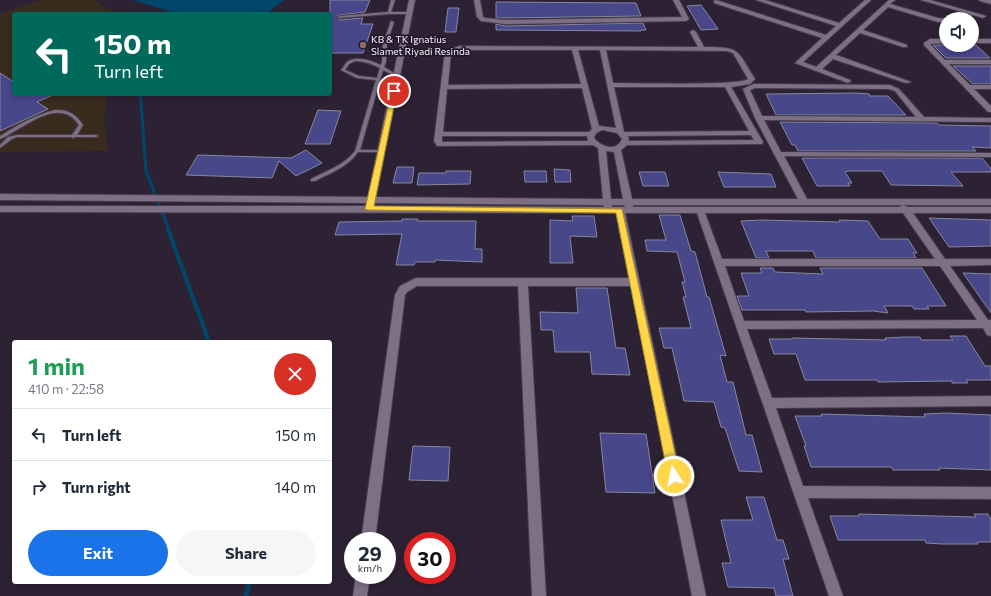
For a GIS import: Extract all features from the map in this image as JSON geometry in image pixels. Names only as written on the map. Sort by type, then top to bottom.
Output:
[{"type":"street","points":[[370,204],[412,0]]},
{"type":"street","points":[[477,0],[480,17],[483,20],[505,22],[686,19],[676,0]]},
{"type":"street","points":[[759,0],[840,25]]},
{"type":"street","points":[[848,81],[798,63],[868,0]]},
{"type":"street","points":[[817,70],[892,0]]},
{"type":"street","points":[[924,0],[983,16]]},
{"type":"street","points":[[982,0],[991,2]]},
{"type":"street","points":[[716,2],[826,37]]},
{"type":"street","points":[[886,5],[939,20]]},
{"type":"street","points":[[979,21],[984,14],[991,14]]},
{"type":"street","points":[[859,31],[905,46]]},
{"type":"street","points":[[693,32],[702,49]]},
{"type":"street","points":[[939,41],[926,42],[943,62],[991,110]]},
{"type":"street","points":[[979,41],[991,41]]},
{"type":"street","points":[[612,85],[728,84],[748,83],[752,79],[736,52],[728,49],[452,49],[448,52],[440,134],[438,141],[440,144],[593,143],[602,148],[617,149],[626,143],[759,142],[728,84]]},
{"type":"street","points":[[575,50],[593,132],[590,138],[593,143]]},
{"type":"street","points":[[604,50],[622,133],[626,139],[626,143]]},
{"type":"street","points":[[832,56],[908,82]]},
{"type":"street","points":[[943,62],[991,62]]},
{"type":"street","points":[[445,87],[584,86]]},
{"type":"street","points":[[804,202],[759,118],[746,92],[746,89],[885,86],[898,90],[922,119]]},
{"type":"street","points":[[968,87],[991,87]]},
{"type":"street","points":[[759,118],[991,120]]},
{"type":"street","points":[[440,134],[593,132],[609,128],[622,133],[755,133]]},
{"type":"street","points":[[602,148],[618,207],[699,596]]},
{"type":"street","points":[[617,149],[618,207]]},
{"type":"street","points":[[778,154],[991,155]]},
{"type":"street","points":[[0,197],[208,199],[370,204],[618,207],[700,210],[991,210]]},
{"type":"street","points":[[618,207],[804,202],[991,202]]},
{"type":"street","points":[[893,202],[906,210],[989,327]]},
{"type":"street","points":[[0,209],[132,208],[204,210],[370,204]]},
{"type":"street","points":[[700,210],[836,596]]},
{"type":"street","points":[[719,263],[991,262]]},
{"type":"street","points":[[369,532],[400,295],[403,288],[416,282],[634,282]]},
{"type":"street","points":[[523,282],[539,596]]},
{"type":"street","points":[[741,325],[989,327]]},
{"type":"street","points":[[768,403],[991,401]]},
{"type":"street","points":[[799,492],[991,493]]},
{"type":"street","points":[[360,596],[362,584]]},
{"type":"lane","points":[[389,13],[393,0]]},
{"type":"lane","points":[[340,17],[389,13],[408,14]]},
{"type":"lane","points":[[313,180],[354,157],[357,151],[382,68],[385,44],[392,22]]},
{"type":"lane","points":[[378,79],[358,77],[343,70],[349,62],[356,60],[371,62],[397,76]]},
{"type":"lane","points":[[0,138],[51,113],[62,111],[77,117],[81,125],[73,136]]},
{"type":"lane","points":[[11,132],[11,136],[96,136]]},
{"type":"lane","points":[[0,148],[10,138],[17,136]]},
{"type":"lane","points":[[357,151],[382,151]]},
{"type":"shaded area","points":[[39,0],[96,0],[105,7],[116,12],[12,12],[12,96],[107,96],[104,120],[108,151],[0,152],[0,14]]},
{"type":"water","points":[[133,0],[284,0],[269,12],[168,11]]},
{"type":"building","points":[[330,0],[370,0],[365,12],[337,16],[340,20],[363,18],[361,24],[373,24],[363,53],[332,53],[332,12],[330,12]]},
{"type":"building","points":[[496,2],[636,3],[641,16],[496,18]]},
{"type":"building","points":[[701,5],[718,29],[701,30],[687,6]]},
{"type":"building","points":[[448,8],[459,8],[456,32],[445,32]]},
{"type":"building","points":[[643,23],[646,30],[641,31],[496,30],[496,24],[505,26]]},
{"type":"building","points":[[933,45],[939,45],[939,51]]},
{"type":"building","points":[[979,48],[990,58],[946,58],[940,52],[979,52]]},
{"type":"building","points":[[953,66],[991,66],[991,84],[973,84]]},
{"type":"building","points":[[0,73],[12,81],[12,96],[50,96],[37,102],[48,109],[0,131]]},
{"type":"building","points":[[766,94],[869,94],[870,96],[888,96],[906,115],[776,115]]},
{"type":"building","points":[[318,110],[341,111],[330,144],[305,144]]},
{"type":"building","points":[[780,122],[937,123],[939,125],[991,126],[991,148],[972,147],[976,151],[798,151],[795,145],[792,145]]},
{"type":"building","points":[[306,150],[322,163],[296,176],[279,161],[272,178],[186,175],[198,155],[291,158]]},
{"type":"building","points":[[802,158],[982,158],[991,169],[991,172],[951,172],[963,186],[891,185],[882,171],[848,171],[845,172],[852,183],[848,183],[850,186],[817,186]]},
{"type":"building","points":[[397,167],[414,167],[412,183],[393,183]]},
{"type":"building","points":[[554,169],[570,170],[571,182],[555,182]]},
{"type":"building","points":[[446,171],[471,171],[470,184],[417,185],[419,173],[446,173]]},
{"type":"building","points":[[524,171],[546,171],[547,182],[525,182]]},
{"type":"building","points":[[639,172],[665,172],[669,186],[643,186]]},
{"type":"building","points":[[718,172],[771,174],[776,187],[724,187]]},
{"type":"building","points":[[659,215],[680,215],[691,251],[695,252],[707,297],[709,297],[726,356],[720,355],[727,382],[733,382],[746,435],[752,435],[762,472],[739,471],[725,428],[721,427],[714,402],[684,401],[672,348],[664,348],[659,328],[691,328],[683,297],[686,297],[682,282],[685,282],[677,252],[647,251],[645,240],[666,240]]},
{"type":"building","points":[[572,216],[594,216],[597,237],[570,236],[573,263],[550,263],[550,220],[573,221]]},
{"type":"building","points":[[929,218],[991,220],[991,246],[949,247]]},
{"type":"building","points":[[402,219],[418,219],[417,221],[476,221],[475,249],[482,249],[482,262],[435,260],[435,262],[415,262],[414,265],[396,265],[402,234],[335,235],[339,222],[402,221]]},
{"type":"building","points":[[761,220],[840,222],[839,220],[868,221],[880,239],[908,239],[917,253],[913,253],[916,258],[816,258],[813,251],[766,251],[769,258],[756,258],[741,221]]},
{"type":"building","points":[[760,268],[773,268],[775,272],[823,274],[820,268],[922,268],[946,306],[927,306],[929,309],[914,309],[912,306],[884,306],[888,313],[873,311],[806,312],[805,310],[742,310],[737,296],[749,296],[741,273],[762,273]]},
{"type":"building","points":[[963,273],[991,274],[991,313]]},
{"type":"building","points":[[576,288],[607,288],[616,348],[625,348],[630,375],[592,374],[590,352],[555,352],[553,330],[541,330],[540,312],[578,313]]},
{"type":"building","points":[[950,336],[966,336],[985,366],[991,366],[991,380],[966,380],[968,383],[952,383],[952,381],[878,382],[877,380],[805,380],[796,354],[774,354],[769,339],[886,340],[885,338],[920,337],[921,340],[953,340]]},
{"type":"building","points":[[946,413],[991,415],[991,470],[939,468],[940,470],[893,470],[891,467],[811,467],[804,446],[806,446],[795,416],[822,416],[821,414],[925,417],[924,414]]},
{"type":"building","points":[[600,433],[646,434],[655,493],[606,492]]},
{"type":"building","points":[[413,446],[450,447],[448,481],[409,480]]},
{"type":"building","points":[[746,497],[764,497],[777,540],[783,540],[789,559],[783,559],[793,596],[776,596],[774,588],[728,587],[722,563],[731,563],[721,520],[753,520]]},
{"type":"building","points":[[859,514],[976,517],[974,514],[988,514],[991,520],[991,542],[977,542],[978,544],[942,544],[926,543],[925,540],[838,540],[830,516],[859,516]]},
{"type":"waterway","points":[[140,96],[141,102]]},
{"type":"waterway","points":[[141,101],[146,171],[169,230]]},
{"type":"waterway","points":[[168,229],[208,340]]},
{"type":"waterway","points":[[246,596],[249,584]]},
{"type":"place","name":"KB & TK Ignatius Slamet Riyadi Resinda","points":[[363,45]]},
{"type":"route","points":[[394,91],[369,209],[620,210],[674,476]]}]
